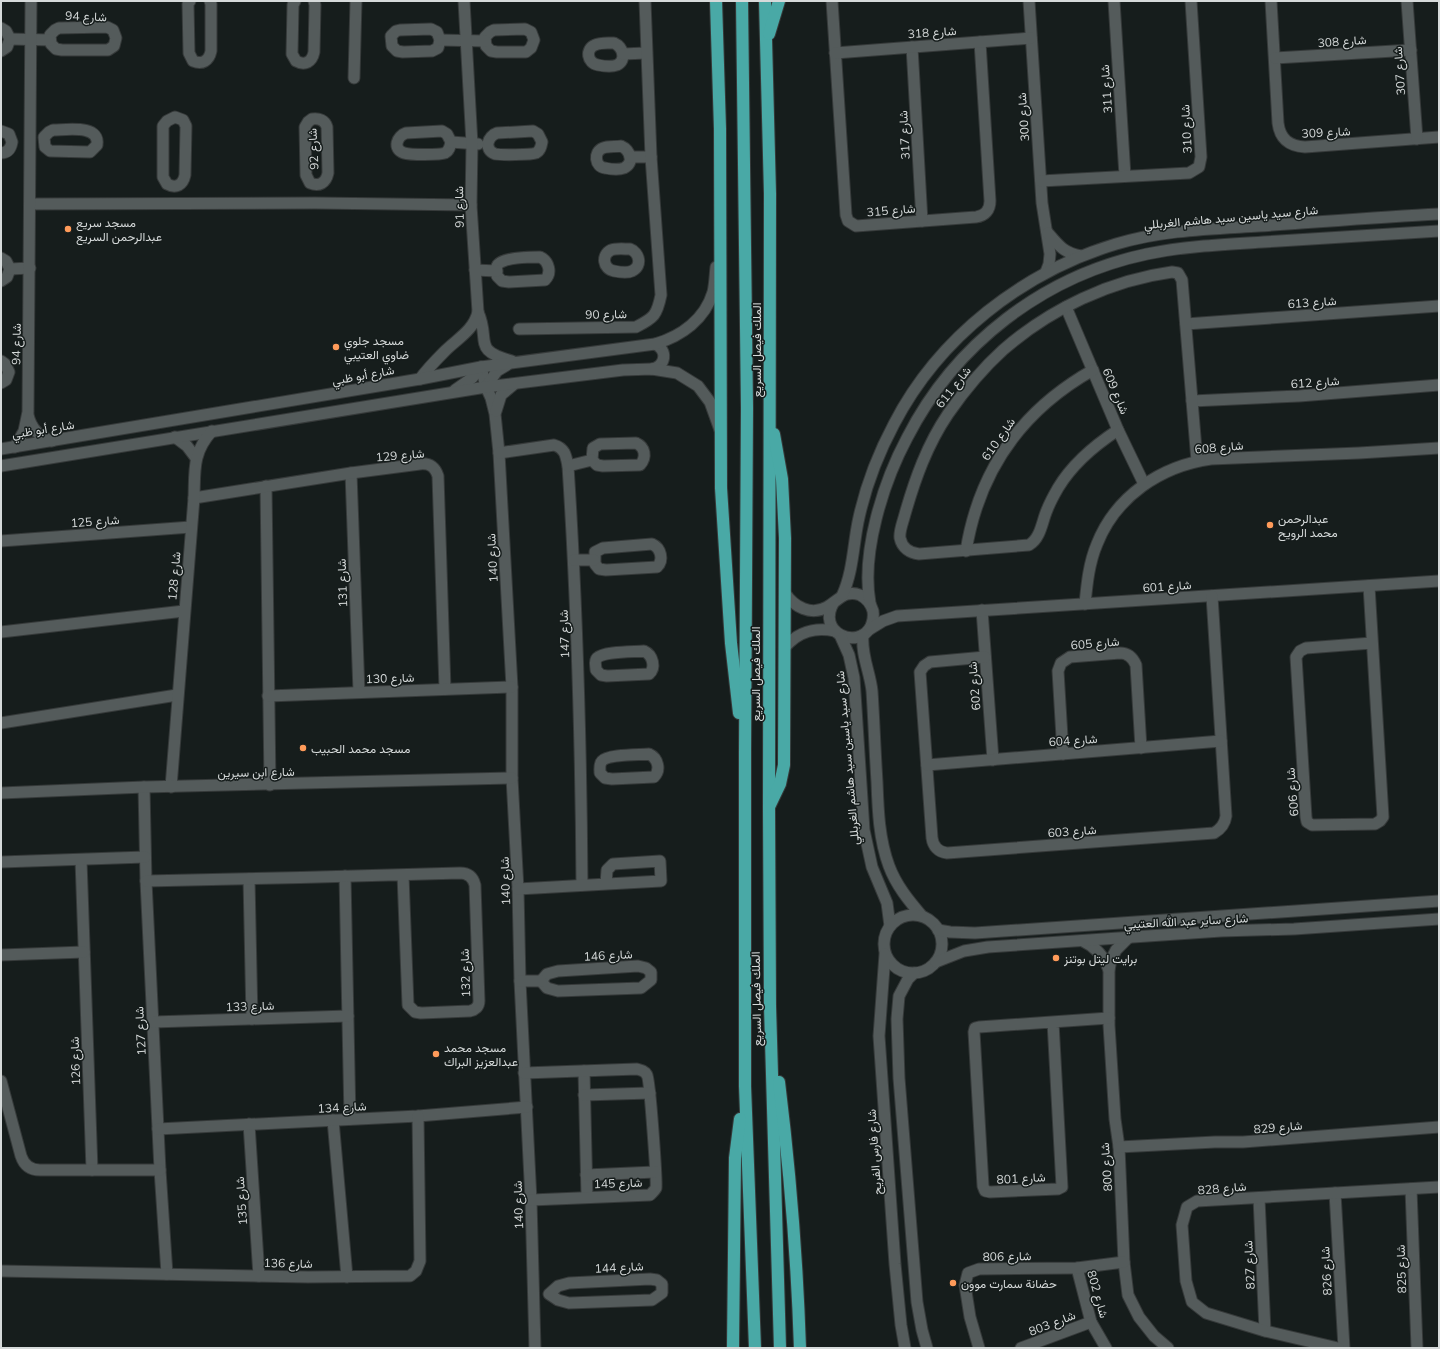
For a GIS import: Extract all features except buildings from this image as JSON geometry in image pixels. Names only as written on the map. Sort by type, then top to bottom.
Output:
[{"type":"highway","points":[[716,1],[720,129],[721,488],[729,613],[737,698],[745,752]]},
{"type":"highway","name":"الملك فيصل السريع","points":[[742,1],[747,408],[745,1086],[754,1348]]},
{"type":"highway","name":"الملك فيصل السريع","points":[[765,1],[770,194],[770,1006],[780,1348]]},
{"type":"highway","points":[[767,39],[779,1]]},
{"type":"highway","points":[[769,808],[780,784],[784,765],[786,647],[785,538],[782,479],[778,449],[770,418]]},
{"type":"highway","points":[[770,1006],[788,1153],[797,1269],[800,1348]]},
{"type":"highway","points":[[733,1348],[735,1158],[745,1086]]},
{"type":"highway","points":[[797,1269],[807,1348]]},
{"type":"street","name":"شارع 94","points":[[31,1],[28,412],[29,419],[35,431],[45,439],[52,441]]},
{"type":"street","points":[[190,1],[188,4],[189,53],[193,61],[200,62],[207,60],[210,57],[211,51],[210,1]]},
{"type":"street","points":[[295,1],[293,5],[292,54],[296,61],[303,63],[310,61],[313,58],[316,5],[314,1]]},
{"type":"street","points":[[354,78],[356,1]]},
{"type":"street","name":"شارع 91","points":[[464,1],[472,144],[471,205],[478,312],[482,323],[483,339],[487,349],[495,356],[513,363]]},
{"type":"street","name":"شارع 90","points":[[519,329],[636,327],[650,320],[658,309],[661,295],[651,157],[645,1]]},
{"type":"street","name":"شارع 315","points":[[832,1],[846,215],[848,221],[853,225],[860,226],[979,217],[989,208],[990,201],[980,42]]},
{"type":"street","name":"شارع 300","points":[[1029,1],[1040,181],[1043,212],[1050,254],[1046,272]]},
{"type":"street","name":"شارع 311","points":[[1114,1],[1125,176]]},
{"type":"street","name":"شارع 310","points":[[1040,181],[1189,173],[1196,170],[1200,164],[1201,157],[1191,1]]},
{"type":"street","name":"شارع 309","points":[[1271,1],[1279,131],[1283,138],[1289,143],[1305,147],[1439,137]]},
{"type":"street","name":"شارع 307","points":[[1407,1],[1417,139]]},
{"type":"street","name":"شارع 94","points":[[107,27],[113,30],[116,38],[114,46],[108,50],[56,49],[51,44],[50,40],[52,32],[59,28],[107,27]]},
{"type":"street","points":[[1,28],[6,31],[10,39],[7,47],[1,51]]},
{"type":"street","name":"شارع 318","points":[[835,53],[1031,38]]},
{"type":"street","name":"شارع 94","points":[[10,39],[50,40]]},
{"type":"street","points":[[440,40],[485,41]]},
{"type":"street","name":"شارع 317","points":[[912,47],[922,221]]},
{"type":"street","name":"شارع 308","points":[[1275,58],[1411,50]]},
{"type":"street","points":[[623,54],[646,53]]},
{"type":"street","points":[[175,117],[179,118],[185,123],[186,133],[184,181],[179,186],[174,186],[167,184],[163,177],[163,126],[166,120],[175,117]]},
{"type":"street","name":"شارع 92","points":[[316,118],[324,122],[328,127],[328,166],[327,179],[322,184],[316,185],[310,183],[306,175],[305,127],[308,122],[316,118]]},
{"type":"street","points":[[1,131],[8,134],[12,142],[9,150],[1,153]]},
{"type":"street","points":[[12,142],[44,141]]},
{"type":"street","points":[[451,142],[488,145]]},
{"type":"street","points":[[630,157],[651,157]]},
{"type":"street","name":"شارع 92","points":[[315,203],[316,185]]},
{"type":"street","points":[[174,186],[175,203]]},
{"type":"street","points":[[30,204],[315,203],[471,205]]},
{"type":"street","name":"شارع سيد ياسين سيد هاشم الغربللي","points":[[838,599],[849,577],[858,520],[868,484],[886,439],[903,407],[935,363],[967,329],[998,303],[1046,272],[1080,256],[1117,244],[1160,234],[1223,228],[1439,214]]},
{"type":"street","name":"شارع أبو ظبي","points":[[1,449],[420,379],[481,367],[655,344],[670,340],[691,327],[704,311],[713,292],[720,227]]},
{"type":"street","points":[[922,916],[904,916],[896,920],[885,934],[883,944],[885,954],[896,968],[905,972],[922,972],[930,968],[936,962],[940,954],[942,946],[941,938],[938,930],[931,922],[922,916],[906,897],[889,866],[883,845],[878,809],[872,689],[863,649],[866,632],[873,620],[867,587],[868,570],[876,522],[883,494],[895,462],[913,426],[924,407],[946,376],[970,350],[994,328],[1020,308],[1049,290],[1080,275],[1131,258],[1162,252],[1225,245],[1439,230]]},
{"type":"street","points":[[1046,231],[1061,248],[1070,254],[1080,256]]},
{"type":"street","points":[[1160,234],[1158,241],[1162,252]]},
{"type":"street","points":[[1,258],[6,261],[10,269],[7,277],[1,281]]},
{"type":"street","points":[[639,260],[658,258]]},
{"type":"street","points":[[10,269],[30,268]]},
{"type":"street","points":[[475,270],[497,271]]},
{"type":"street","name":"شارع 611","points":[[1118,430],[1093,448],[1066,476],[1047,508],[1037,537],[1033,543],[1026,546],[915,554],[907,550],[901,543],[901,529],[914,483],[921,465],[932,441],[947,415],[978,375],[1018,338],[1049,316],[1100,291],[1119,285],[1152,276],[1175,272],[1180,275],[1182,280],[1197,461]]},
{"type":"street","name":"شارع 613","points":[[1186,324],[1439,306]]},
{"type":"street","name":"شارع 609","points":[[1066,307],[1118,430],[1144,484]]},
{"type":"street","points":[[420,379],[446,349],[471,328],[478,312]]},
{"type":"street","points":[[652,369],[661,364],[664,358],[661,348],[655,344]]},
{"type":"street","name":"شارع 94","points":[[1,361],[5,364],[9,372],[6,380],[1,383]]},
{"type":"street","points":[[486,387],[497,371],[513,363]]},
{"type":"street","points":[[447,394],[466,383],[481,367]]},
{"type":"street","name":"شارع 140","points":[[481,367],[495,414],[499,453],[512,687],[512,778],[518,889],[524,1073],[531,1200],[535,1348]]},
{"type":"street","points":[[1,466],[486,387],[513,385],[623,370],[652,369],[677,373],[698,386],[710,402],[720,430]]},
{"type":"street","name":"شارع 610","points":[[966,551],[972,521],[981,492],[995,464],[1007,445],[1021,427],[1043,405],[1067,386],[1093,370]]},
{"type":"street","name":"شارع 94","points":[[9,372],[29,372]]},
{"type":"street","name":"شارع 140","points":[[495,414],[501,395],[513,385]]},
{"type":"street","name":"شارع 612","points":[[1192,401],[1299,396],[1439,385]]},
{"type":"street","name":"شارع 94","points":[[15,447],[24,431],[28,412]]},
{"type":"street","name":"شارع 128","points":[[171,787],[196,458],[203,442],[212,431]]},
{"type":"street","points":[[175,438],[187,446],[196,458]]},
{"type":"street","name":"شارع 147","points":[[499,453],[554,445],[560,446],[564,450],[568,466],[574,560],[578,665],[582,885]]},
{"type":"street","name":"شارع 608","points":[[1085,604],[1090,568],[1095,549],[1102,533],[1112,517],[1123,503],[1144,484],[1170,470],[1197,461],[1222,458],[1359,454],[1439,448]]},
{"type":"street","points":[[568,466],[592,460]]},
{"type":"street","name":"شارع 129","points":[[194,498],[425,463],[434,467],[438,476],[445,689]]},
{"type":"street","name":"شارع 131","points":[[351,473],[359,692]]},
{"type":"street","points":[[266,486],[270,785]]},
{"type":"street","name":"شارع 125","points":[[1,541],[191,527]]},
{"type":"street","points":[[652,544],[660,550],[660,562],[657,567],[654,568],[606,570],[599,569],[594,560],[595,552],[603,548],[652,544]]},
{"type":"street","points":[[574,560],[594,560]]},
{"type":"street","name":"شارع 601","points":[[866,632],[883,621],[897,616],[1439,581]]},
{"type":"street","name":"شارع 606","points":[[1369,586],[1383,817],[1375,824],[1312,825],[1308,822],[1306,817],[1296,657],[1300,651],[1306,648],[1372,643]]},
{"type":"street","points":[[785,593],[798,607],[810,611],[826,608],[848,594],[860,595],[871,606]]},
{"type":"street","name":"شارع 603","points":[[985,657],[930,662],[924,666],[920,676],[933,842],[937,849],[944,852],[1206,835],[1218,831],[1224,825],[1225,820],[1212,596]]},
{"type":"street","points":[[838,599],[830,609],[829,617],[831,625],[838,633]]},
{"type":"street","name":"شارع 601","points":[[871,606],[897,616]]},
{"type":"street","name":"شارع 602","points":[[982,610],[993,760]]},
{"type":"street","points":[[1,632],[184,611]]},
{"type":"street","points":[[786,647],[799,635],[816,629],[838,633],[848,638],[856,638],[866,632]]},
{"type":"street","name":"شارع سيد ياسين سيد هاشم الغربللي","points":[[838,633],[849,655],[854,678],[862,806],[866,842],[872,867],[887,903],[890,926]]},
{"type":"street","points":[[644,651],[651,655],[653,670],[646,675],[607,676],[597,672],[596,666],[597,658],[604,654],[644,651]]},
{"type":"street","name":"شارع 605","points":[[1063,754],[1058,671],[1063,660],[1074,656],[1120,653],[1127,654],[1133,659],[1136,665],[1141,748]]},
{"type":"street","points":[[578,665],[596,666]]},
{"type":"street","name":"شارع 130","points":[[268,696],[512,687]]},
{"type":"street","points":[[1,723],[177,695]]},
{"type":"street","name":"شارع 604","points":[[927,765],[1221,742]]},
{"type":"street","points":[[649,754],[657,760],[657,772],[654,777],[650,778],[605,778],[602,775],[600,768],[601,761],[609,757],[649,754]]},
{"type":"street","points":[[581,769],[600,768]]},
{"type":"street","name":"شارع ابن سيرين","points":[[1,793],[144,787],[512,778]]},
{"type":"street","name":"شارع 127","points":[[144,787],[146,881],[160,1170],[167,1274]]},
{"type":"street","points":[[1,862],[145,857]]},
{"type":"street","name":"شارع 126","points":[[81,860],[92,1170]]},
{"type":"street","points":[[518,889],[661,881],[660,861],[613,864],[607,870],[606,884]]},
{"type":"street","name":"شارع 132","points":[[146,881],[464,873],[470,876],[474,882],[479,1001],[478,1006],[474,1010],[421,1013],[415,1012],[408,1005],[403,875]]},
{"type":"street","points":[[345,876],[350,1119]]},
{"type":"street","points":[[250,879],[252,1019]]},
{"type":"street","name":"شارع ساير عبد الله العتيبي","points":[[938,930],[975,933],[1439,900]]},
{"type":"street","points":[[1294,929],[1295,920],[1301,915],[1331,913],[1349,907]]},
{"type":"street","name":"شارع ساير عبد الله العتيبي","points":[[936,962],[955,954],[976,948],[1221,931],[1294,929],[1439,920]]},
{"type":"street","name":"شارع 800","points":[[1128,938],[1116,950],[1111,960],[1109,1018],[1115,1118],[1119,1147],[1124,1262],[1128,1295],[1139,1317],[1154,1336],[1168,1348]]},
{"type":"street","points":[[1082,941],[1099,952],[1110,970]]},
{"type":"street","points":[[1,955],[84,952]]},
{"type":"street","name":"شارع فارس الفريح","points":[[885,954],[879,1036],[895,1264],[901,1325],[905,1348]]},
{"type":"street","name":"شارع 146","points":[[520,981],[540,981],[547,974],[558,971],[638,966],[646,968],[651,972],[651,980],[641,988],[558,991],[546,988],[540,981]]},
{"type":"street","points":[[914,973],[908,979],[899,996],[897,1019],[899,1078],[917,1302],[926,1348]]},
{"type":"street","name":"شارع 133","points":[[153,1022],[348,1016]]},
{"type":"street","name":"شارع 801","points":[[1053,1022],[1062,1187],[1058,1189],[985,1191],[983,1186],[974,1032],[976,1028],[979,1027],[1109,1018]]},
{"type":"street","name":"شارع 145","points":[[524,1073],[637,1069],[644,1071],[648,1075],[650,1093],[656,1188],[650,1195],[531,1200]]},
{"type":"street","name":"شارع 145","points":[[584,1071],[587,1198]]},
{"type":"street","points":[[1,1081],[20,1156],[25,1165],[34,1170],[160,1170]]},
{"type":"street","points":[[584,1095],[650,1093]]},
{"type":"street","name":"شارع 134","points":[[158,1129],[418,1116],[527,1107]]},
{"type":"street","name":"شارع 136","points":[[1,1271],[406,1277],[414,1274],[420,1261],[418,1116]]},
{"type":"street","points":[[333,1120],[347,1277]]},
{"type":"street","name":"شارع 135","points":[[249,1124],[259,1276]]},
{"type":"street","name":"شارع 829","points":[[1119,1147],[1243,1142],[1439,1127]]},
{"type":"street","name":"شارع 145","points":[[586,1175],[655,1172]]},
{"type":"street","name":"شارع 828","points":[[1338,1348],[1265,1331],[1206,1314],[1192,1302],[1186,1281],[1182,1225],[1187,1207],[1197,1201],[1439,1187]]},
{"type":"street","name":"شارع 825","points":[[1411,1189],[1417,1348]]},
{"type":"street","name":"شارع 826","points":[[1335,1193],[1344,1348]]},
{"type":"street","name":"شارع 827","points":[[1259,1198],[1265,1331]]},
{"type":"street","name":"شارع 806","points":[[979,1348],[970,1317],[965,1285],[968,1273],[979,1269],[1077,1268],[1124,1262]]},
{"type":"street","name":"شارع 802","points":[[1077,1268],[1091,1322],[1106,1348]]},
{"type":"street","name":"شارع 144","points":[[534,1294],[549,1294],[558,1300],[569,1303],[652,1300],[662,1293],[662,1284],[657,1280],[650,1279],[569,1283],[558,1286],[549,1294]]},
{"type":"street","name":"شارع 803","points":[[1021,1348],[1091,1322]]},
{"type":"place","name":"مسجد سريع عبدالرحمن السريع","points":[[68,229]]},
{"type":"place","name":"مسجد جلوي ضاوي العتيبي","points":[[336,347]]},
{"type":"place","name":"عبدالرحمن محمد الرويح","points":[[1270,525]]},
{"type":"place","name":"مسجد محمد الحبيب","points":[[303,748]]},
{"type":"place","name":"برايت ليتل بوتنز","points":[[1056,958]]},
{"type":"place","name":"مسجد محمد عبدالعزيز البراك","points":[[436,1054]]},
{"type":"place","name":"حضانة سمارت موون","points":[[953,1283]]}]
